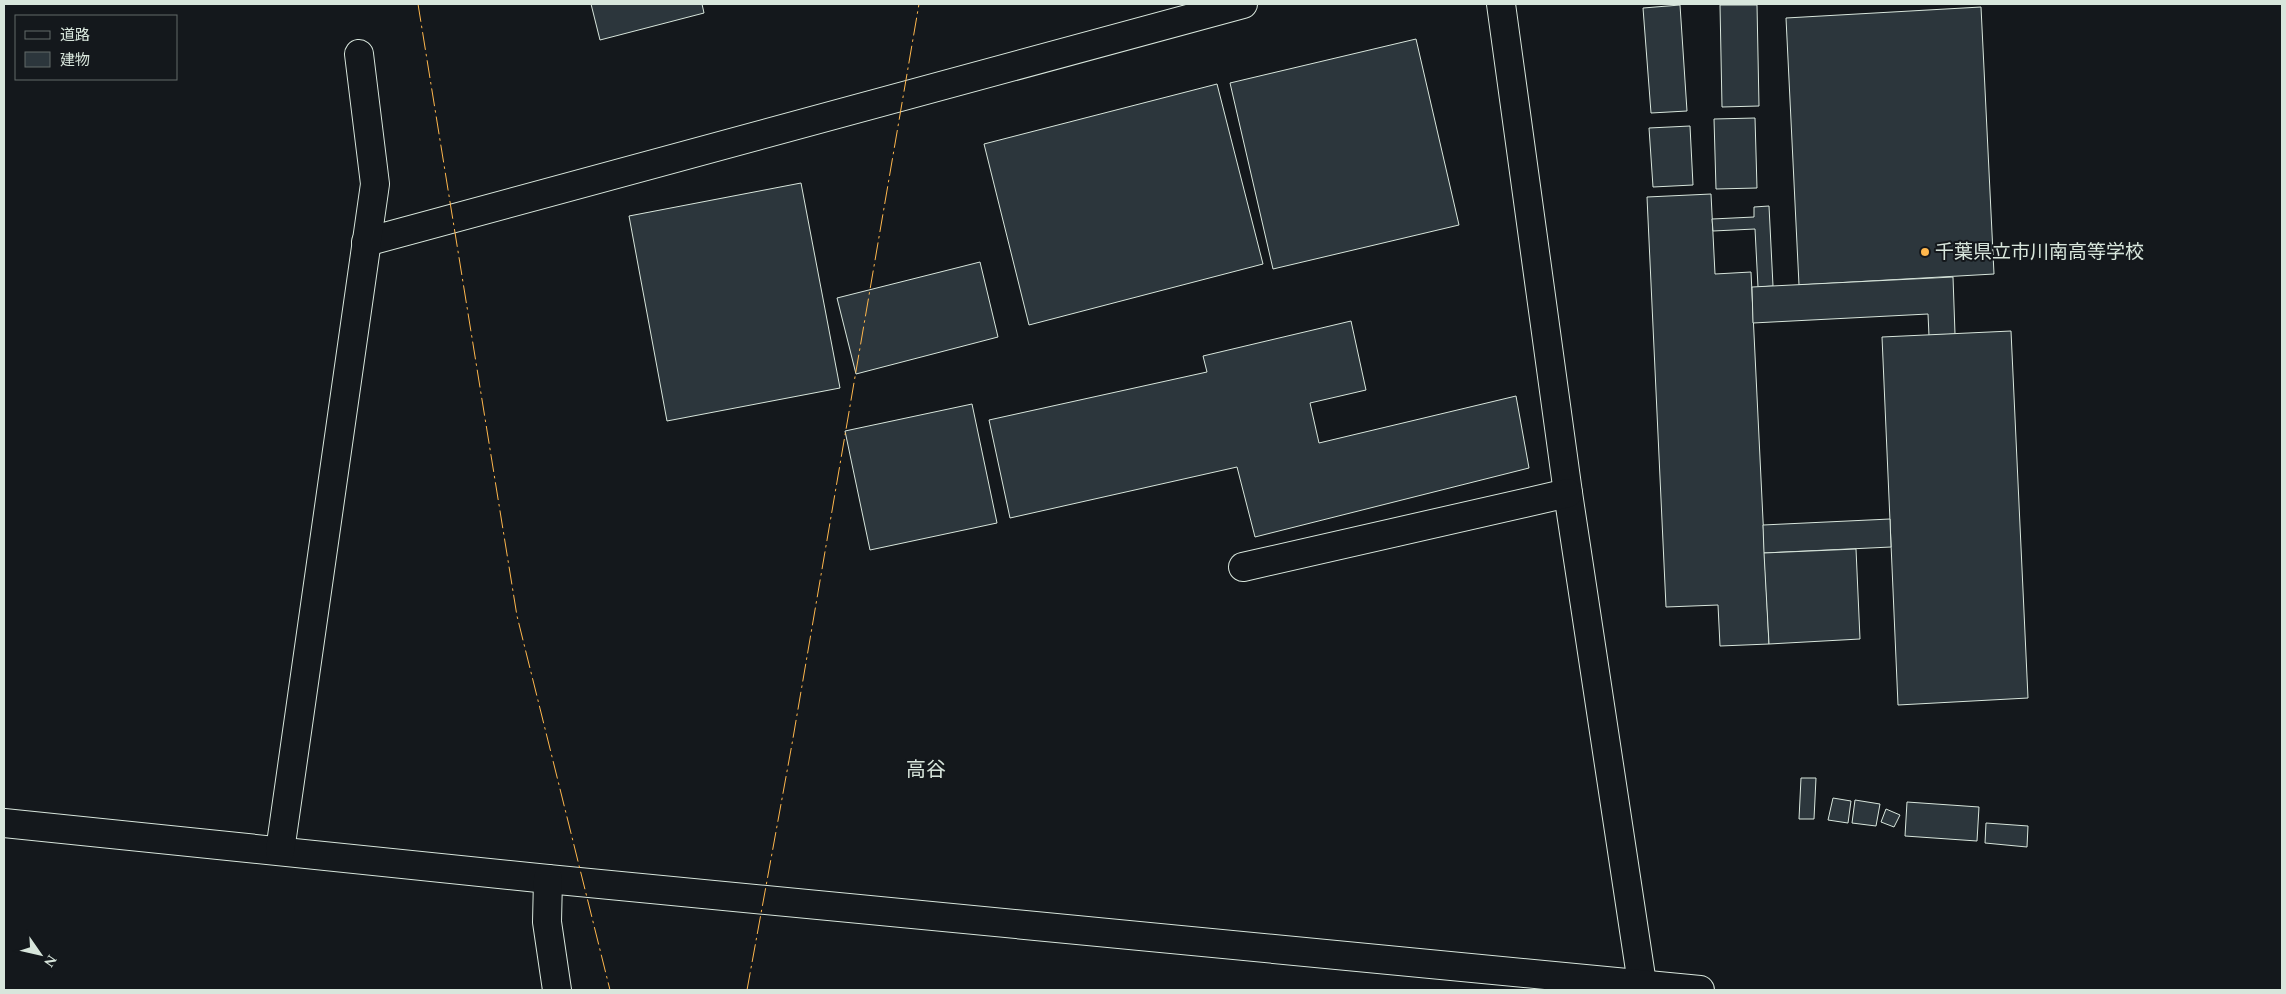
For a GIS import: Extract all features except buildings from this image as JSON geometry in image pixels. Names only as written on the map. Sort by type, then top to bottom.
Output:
[{"type":"street","points":[[366,242],[1244,4]]},
{"type":"street","points":[[1501,4],[1568,493],[1642,987]]},
{"type":"street","points":[[280,851],[375,184],[359,54]]},
{"type":"street","points":[[1243,567],[1568,493]]},
{"type":"street","points":[[4,823],[548,880],[1642,987],[1700,990]]},
{"type":"street","points":[[548,880],[547,922],[557,990]]},
{"type":"power","points":[[418,4],[517,616],[610,990]]},
{"type":"power","points":[[747,990],[792,744],[919,4]]},
{"type":"place","name":"千葉県立市川南高等学校","points":[[1925,252]]},
{"type":"district","name":"高谷","points":[[926,770]]}]
